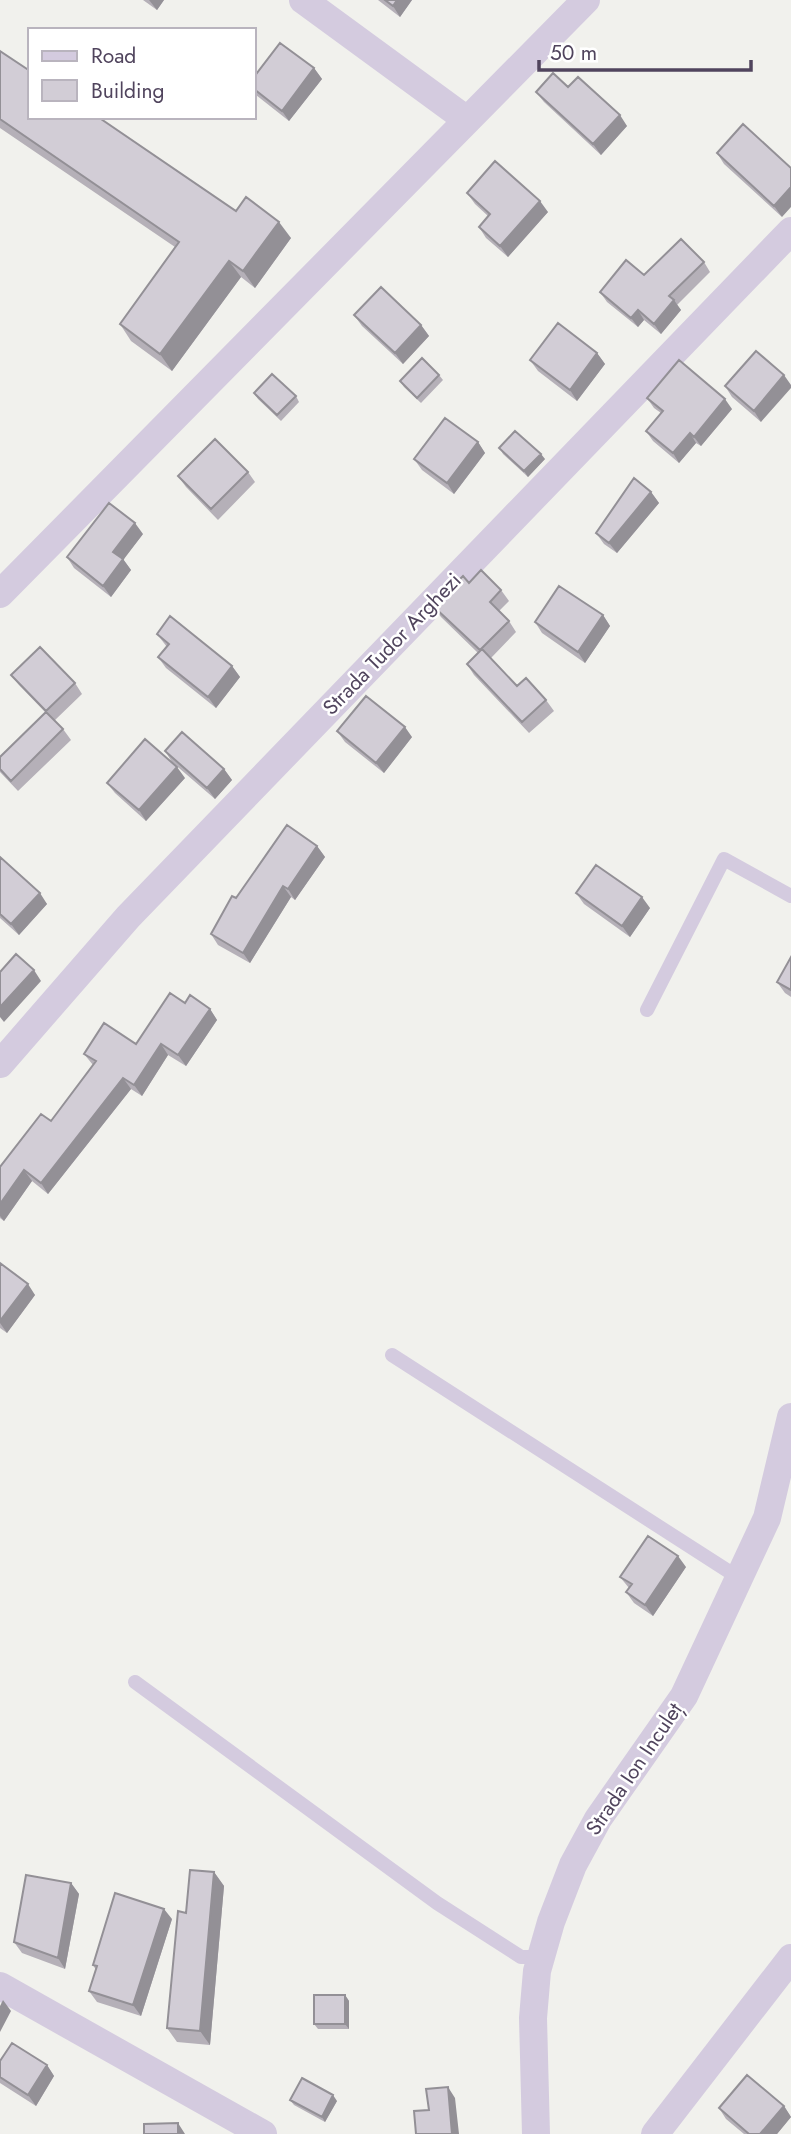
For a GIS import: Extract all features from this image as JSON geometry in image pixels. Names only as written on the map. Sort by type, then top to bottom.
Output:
[{"type":"street","points":[[303,0],[467,120]]},
{"type":"street","points":[[0,594],[586,0]]},
{"type":"street","name":"Strada Tudor Arghezi","points":[[0,1064],[128,917],[791,231]]},
{"type":"street","name":"Strada Ion Inculeț","points":[[536,2134],[533,2018],[541,1957],[573,1865],[627,1774],[684,1696],[767,1518],[791,1417]]},
{"type":"street","points":[[655,2134],[791,1958]]},
{"type":"street","points":[[0,1986],[263,2134]]},
{"type":"lane","points":[[647,1010],[724,859],[791,896]]},
{"type":"lane","points":[[392,1355],[739,1578]]},
{"type":"lane","points":[[135,1682],[436,1903],[521,1957],[541,1957]]},
{"type":"building","points":[[385,0],[397,0],[393,6]]},
{"type":"building","points":[[280,43],[314,68],[282,111],[256,91],[256,74]]},
{"type":"building","points":[[0,51],[28,70],[28,119],[101,119],[236,211],[246,197],[279,222],[243,271],[229,261],[160,354],[120,324],[179,242],[0,119]]},
{"type":"building","points":[[553,73],[568,87],[578,77],[620,115],[593,144],[536,92]]},
{"type":"building","points":[[743,124],[791,168],[791,187],[774,206],[717,153]]},
{"type":"building","points":[[495,161],[540,201],[500,246],[479,227],[490,214],[467,193]]},
{"type":"building","points":[[681,239],[704,262],[669,296],[674,300],[654,324],[638,310],[631,318],[600,292],[626,260],[644,275]]},
{"type":"building","points":[[381,287],[421,325],[395,353],[354,315]]},
{"type":"building","points":[[558,323],[597,353],[570,390],[530,360]]},
{"type":"building","points":[[756,351],[784,375],[754,411],[725,386]]},
{"type":"building","points":[[422,358],[439,375],[417,398],[400,381]]},
{"type":"building","points":[[679,360],[725,399],[694,437],[690,433],[673,453],[646,431],[663,411],[647,398]]},
{"type":"building","points":[[272,374],[296,396],[277,415],[254,393]]},
{"type":"building","points":[[445,418],[478,442],[447,483],[414,459]]},
{"type":"building","points":[[515,431],[541,454],[524,471],[499,448]]},
{"type":"building","points":[[215,439],[248,472],[211,509],[178,476]]},
{"type":"building","points":[[634,478],[651,492],[609,543],[596,533]]},
{"type":"building","points":[[109,503],[135,523],[113,552],[123,559],[103,586],[67,557]]},
{"type":"building","points":[[481,570],[501,590],[490,602],[509,621],[480,650],[433,606],[463,576],[469,583]]},
{"type":"building","points":[[559,586],[603,615],[578,652],[535,622]]},
{"type":"building","points":[[170,616],[232,666],[208,697],[158,657],[169,644],[157,634]]},
{"type":"building","points":[[40,647],[75,683],[46,711],[11,675]]},
{"type":"building","points":[[482,649],[517,686],[526,678],[546,700],[522,722],[467,664]]},
{"type":"building","points":[[366,696],[405,727],[376,763],[337,731]]},
{"type":"building","points":[[46,712],[63,729],[11,781],[0,769],[0,757]]},
{"type":"building","points":[[182,732],[224,769],[207,788],[165,751]]},
{"type":"building","points":[[145,739],[177,767],[139,810],[107,783]]},
{"type":"building","points":[[287,825],[317,846],[288,889],[283,886],[243,953],[211,934],[232,896],[236,898]]},
{"type":"building","points":[[0,857],[40,893],[11,924],[0,914]]},
{"type":"building","points":[[596,865],[642,897],[622,926],[576,893]]},
{"type":"building","points":[[16,954],[34,970],[0,1007],[0,972]]},
{"type":"building","points":[[791,957],[791,990],[777,982]]},
{"type":"building","points":[[170,993],[185,1003],[190,995],[210,1009],[178,1055],[161,1044],[134,1085],[123,1078],[41,1183],[24,1170],[0,1204],[0,1167],[41,1114],[51,1121],[96,1061],[84,1054],[104,1023],[136,1044]]},
{"type":"building","points":[[0,1263],[28,1284],[0,1321]]},
{"type":"building","points":[[648,1536],[678,1556],[645,1605],[626,1592],[632,1584],[620,1577]]},
{"type":"building","points":[[190,1870],[214,1872],[200,2031],[167,2028],[178,1911],[186,1913]]},
{"type":"building","points":[[26,1875],[71,1883],[58,1958],[14,1942]]},
{"type":"building","points":[[115,1893],[164,1909],[133,2005],[89,1991],[97,1966],[93,1965]]},
{"type":"building","points":[[314,1995],[345,1995],[345,2024],[314,2024]]},
{"type":"building","points":[[12,2043],[47,2065],[28,2095],[0,2077],[0,2061]]},
{"type":"building","points":[[747,2075],[784,2106],[760,2134],[749,2134],[719,2108]]},
{"type":"building","points":[[302,2078],[333,2095],[322,2117],[290,2100]]},
{"type":"building","points":[[448,2087],[452,2134],[416,2134],[414,2111],[429,2110],[426,2089]]},
{"type":"building","points":[[178,2123],[178,2134],[144,2134],[144,2124]]}]
